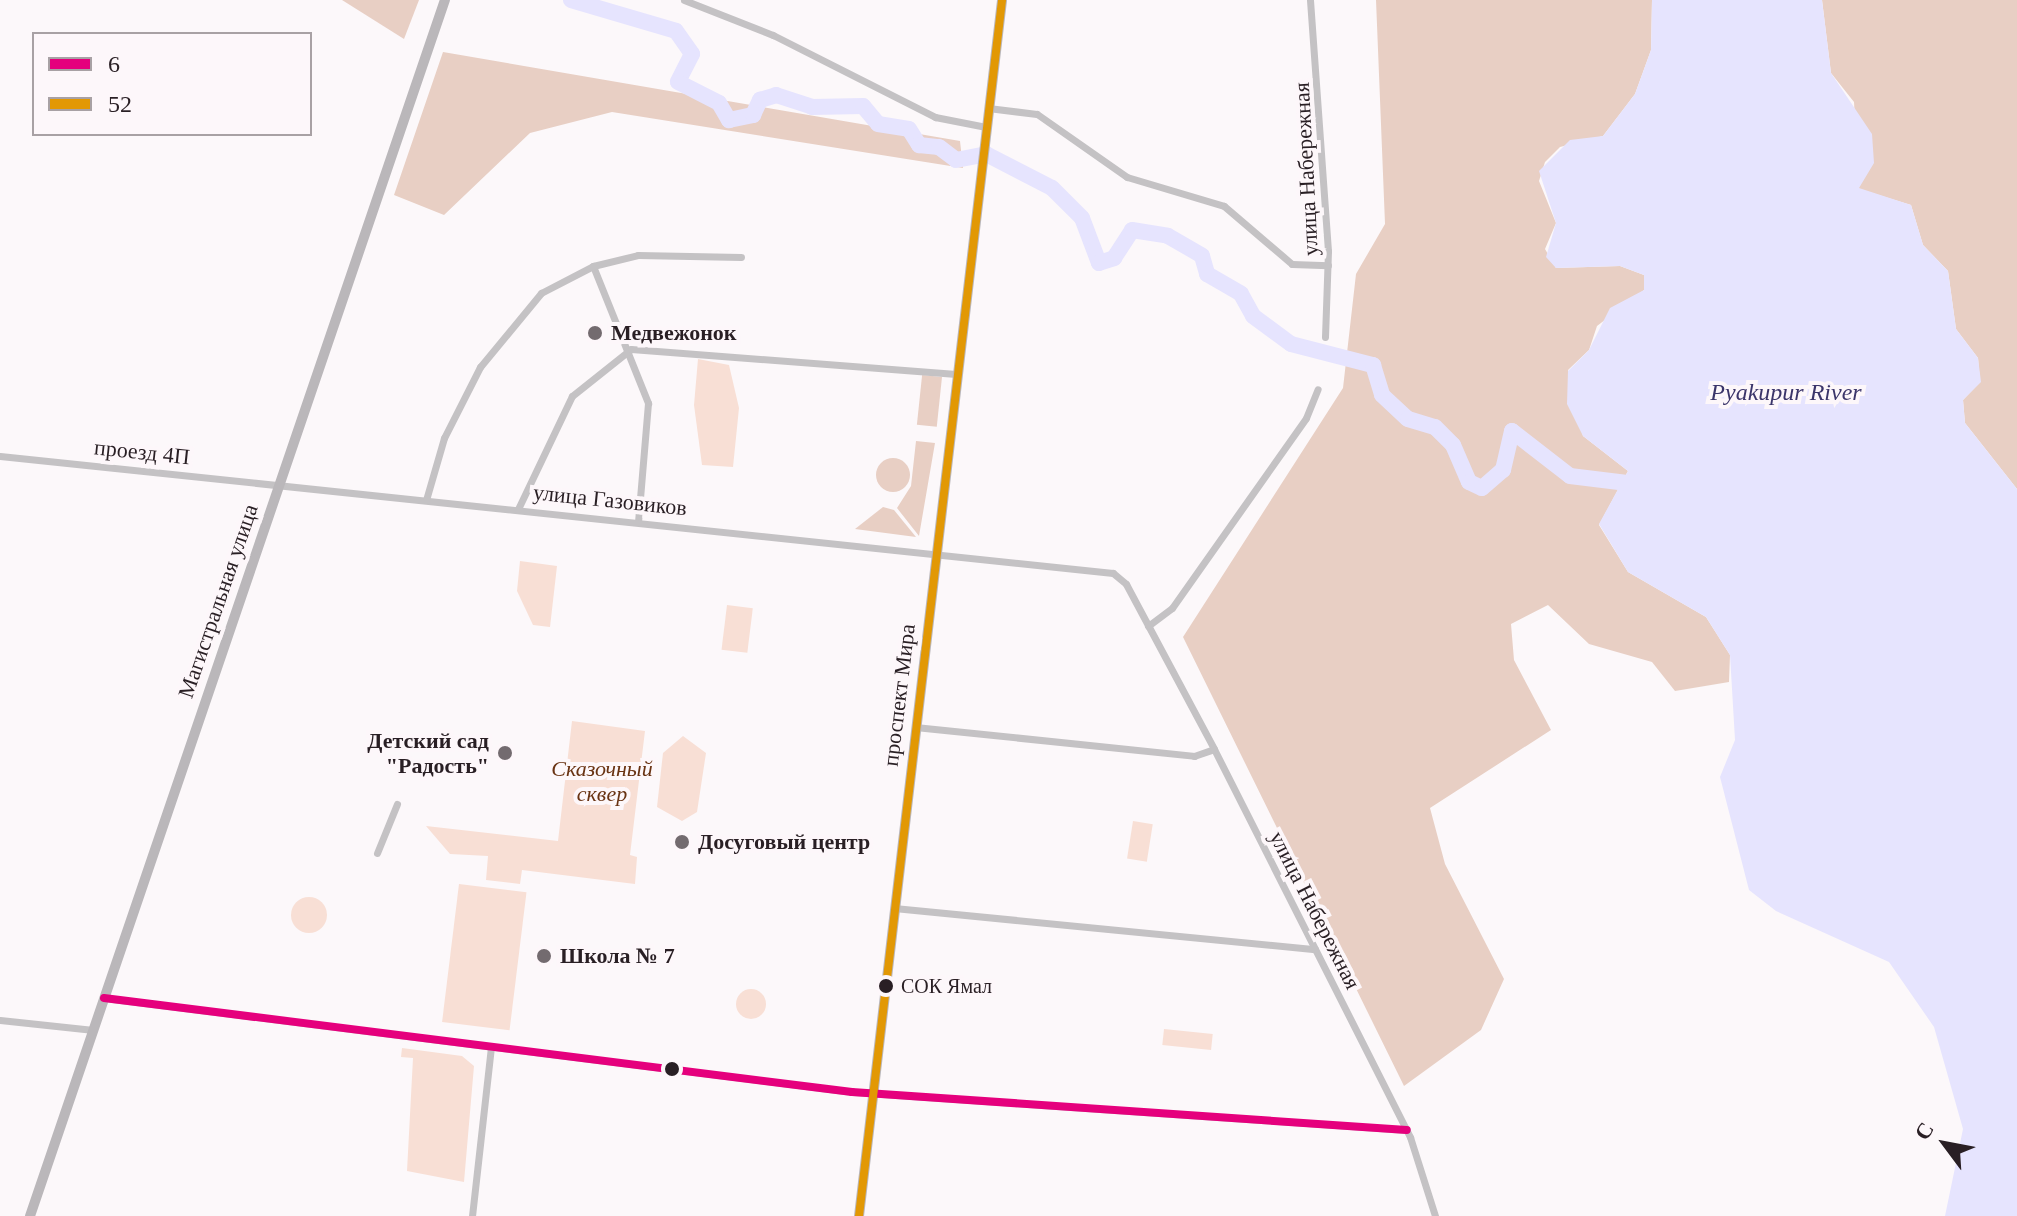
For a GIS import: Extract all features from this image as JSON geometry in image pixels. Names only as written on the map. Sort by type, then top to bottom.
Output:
[{"type":"main road","name":"Магистральная улица","points":[[30,1216],[445,0]]},
{"type":"main road","points":[[986,131],[1002,0]]},
{"type":"main road","name":"проспект Мира","points":[[859,1216],[986,131]]},
{"type":"street","points":[[684,0],[945,121],[986,131]]},
{"type":"street","name":"улица Набережная","points":[[1310,0],[1328,265],[1325,337]]},
{"type":"street","points":[[988,108],[1037,114],[1127,177],[1217,202],[1287,262],[1328,265]]},
{"type":"street","points":[[426,500],[456,413],[500,336],[541,293],[593,266],[656,253],[741,257]]},
{"type":"street","points":[[593,266],[631,349],[650,421],[638,521]]},
{"type":"street","points":[[518,509],[572,396],[631,349],[956,374]]},
{"type":"street","points":[[1148,626],[1172,608],[1301,426],[1318,389]]},
{"type":"street","name":"проезд 4П","points":[[0,456],[280,485]]},
{"type":"street","name":"улица Газовиков","points":[[280,485],[936,552]]},
{"type":"street","name":"улица Набережная","points":[[936,552],[1113,573],[1148,626],[1214,749],[1407,1130],[1435,1216]]},
{"type":"street","points":[[915,727],[1191,756],[1214,749]]},
{"type":"street","points":[[377,853],[397,804]]},
{"type":"street","points":[[894,908],[1315,949]]},
{"type":"street","points":[[104,998],[873,1093],[1407,1130]]},
{"type":"street","points":[[0,1020],[93,1030]]},
{"type":"street","points":[[472,1216],[491,1046]]},
{"type":"green space","points":[[698,359],[729,365],[739,408],[733,467],[702,465],[694,405]]},
{"type":"green space","points":[[520,561],[557,566],[550,627],[533,625],[517,591]]},
{"type":"green space","points":[[727,605],[753,608],[747,653],[722,650]]},
{"type":"green space","name":"Сказочный сквер","points":[[572,721],[645,731],[630,855],[637,857],[635,884],[522,870],[520,884],[486,880],[488,856],[450,854],[426,826],[558,841]]},
{"type":"green space","points":[[683,736],[706,753],[697,812],[682,821],[657,807],[663,753]]},
{"type":"green space","points":[[1133,821],[1153,824],[1147,862],[1127,859]]},
{"type":"green space","points":[[459,884],[526,892],[510,1030],[442,1022]]},
{"type":"green space","points":[[309,897],[322,902],[327,915],[322,928],[309,933],[296,928],[291,915],[296,902]]},
{"type":"green space","points":[[751,989],[762,993],[766,1004],[762,1015],[751,1019],[740,1015],[736,1004],[740,993]]},
{"type":"green space","points":[[1164,1029],[1213,1034],[1211,1050],[1162,1045]]},
{"type":"green space","points":[[402,1048],[462,1056],[474,1066],[464,1182],[407,1171],[413,1058],[401,1057]]},
{"type":"shaded area","points":[[342,0],[419,0],[404,39]]},
{"type":"shaded area","points":[[1376,0],[1652,0],[1651,50],[1635,94],[1603,136],[1560,147],[1545,162],[1539,181],[1556,223],[1545,249],[1556,268],[1620,266],[1644,275],[1644,290],[1597,326],[1589,350],[1568,370],[1583,436],[1628,471],[1599,525],[1628,572],[1706,617],[1730,655],[1729,682],[1675,691],[1652,662],[1589,644],[1548,605],[1511,624],[1514,660],[1551,730],[1430,808],[1445,864],[1504,979],[1481,1030],[1404,1086],[1183,637],[1343,388],[1356,274],[1385,224]]},
{"type":"shaded area","points":[[1822,0],[2017,0],[2017,489],[1965,423],[1963,400],[1980,382],[1978,358],[1956,329],[1948,271],[1923,245],[1911,205],[1859,189],[1854,102],[1831,73]]},
{"type":"shaded area","points":[[443,52],[960,141],[963,168],[612,112],[530,133],[444,215],[394,195]]},
{"type":"shaded area","points":[[922,375],[942,377],[937,427],[917,425]]},
{"type":"shaded area","points":[[916,441],[935,443],[919,536],[897,508],[911,486]]},
{"type":"shaded area","points":[[893,458],[905,463],[910,475],[905,487],[893,492],[881,487],[876,475],[881,463]]},
{"type":"shaded area","points":[[883,507],[894,510],[916,537],[855,529]]},
{"type":"water","name":"Pyakupur River","points":[[1652,0],[1822,0],[1831,73],[1872,134],[1874,163],[1859,188],[1911,205],[1923,245],[1948,271],[1956,329],[1978,358],[1981,382],[1963,400],[1965,423],[2017,489],[2017,1216],[1945,1216],[1963,1129],[1934,1027],[1889,962],[1776,911],[1749,890],[1720,777],[1735,740],[1730,655],[1706,617],[1628,572],[1599,524],[1628,471],[1583,436],[1567,404],[1568,371],[1589,350],[1610,308],[1644,290],[1644,275],[1620,266],[1556,268],[1546,257],[1556,223],[1539,171],[1570,140],[1603,136],[1635,94],[1651,50]]},
{"type":"waterway","points":[[571,0],[676,31],[692,54],[678,82],[719,103],[729,120],[753,115],[760,100],[776,95],[812,107],[863,106],[878,124],[909,129],[919,145],[939,147],[956,160],[986,154],[1052,188],[1082,218],[1099,263],[1114,258],[1132,230],[1168,236],[1202,256],[1207,274],[1241,294],[1253,316],[1291,344],[1373,365],[1382,395],[1408,419],[1435,427],[1453,445],[1469,482],[1482,488],[1503,470],[1512,431],[1570,476],[1643,485]]},
{"type":"transit line","name":"52","points":[[859,1216],[1002,0]]},
{"type":"transit line","name":"6","points":[[104,998],[852,1092],[1407,1130]]},
{"type":"place","name":"Медвежонок","points":[[595,333]]},
{"type":"place","name":"Детский сад \"Радость\"","points":[[505,753]]},
{"type":"place","name":"Досуговый центр","points":[[682,842]]},
{"type":"place","name":"Школа № 7","points":[[544,956]]},
{"type":"place","name":"СОК Ямал","points":[[886,986]]}]
